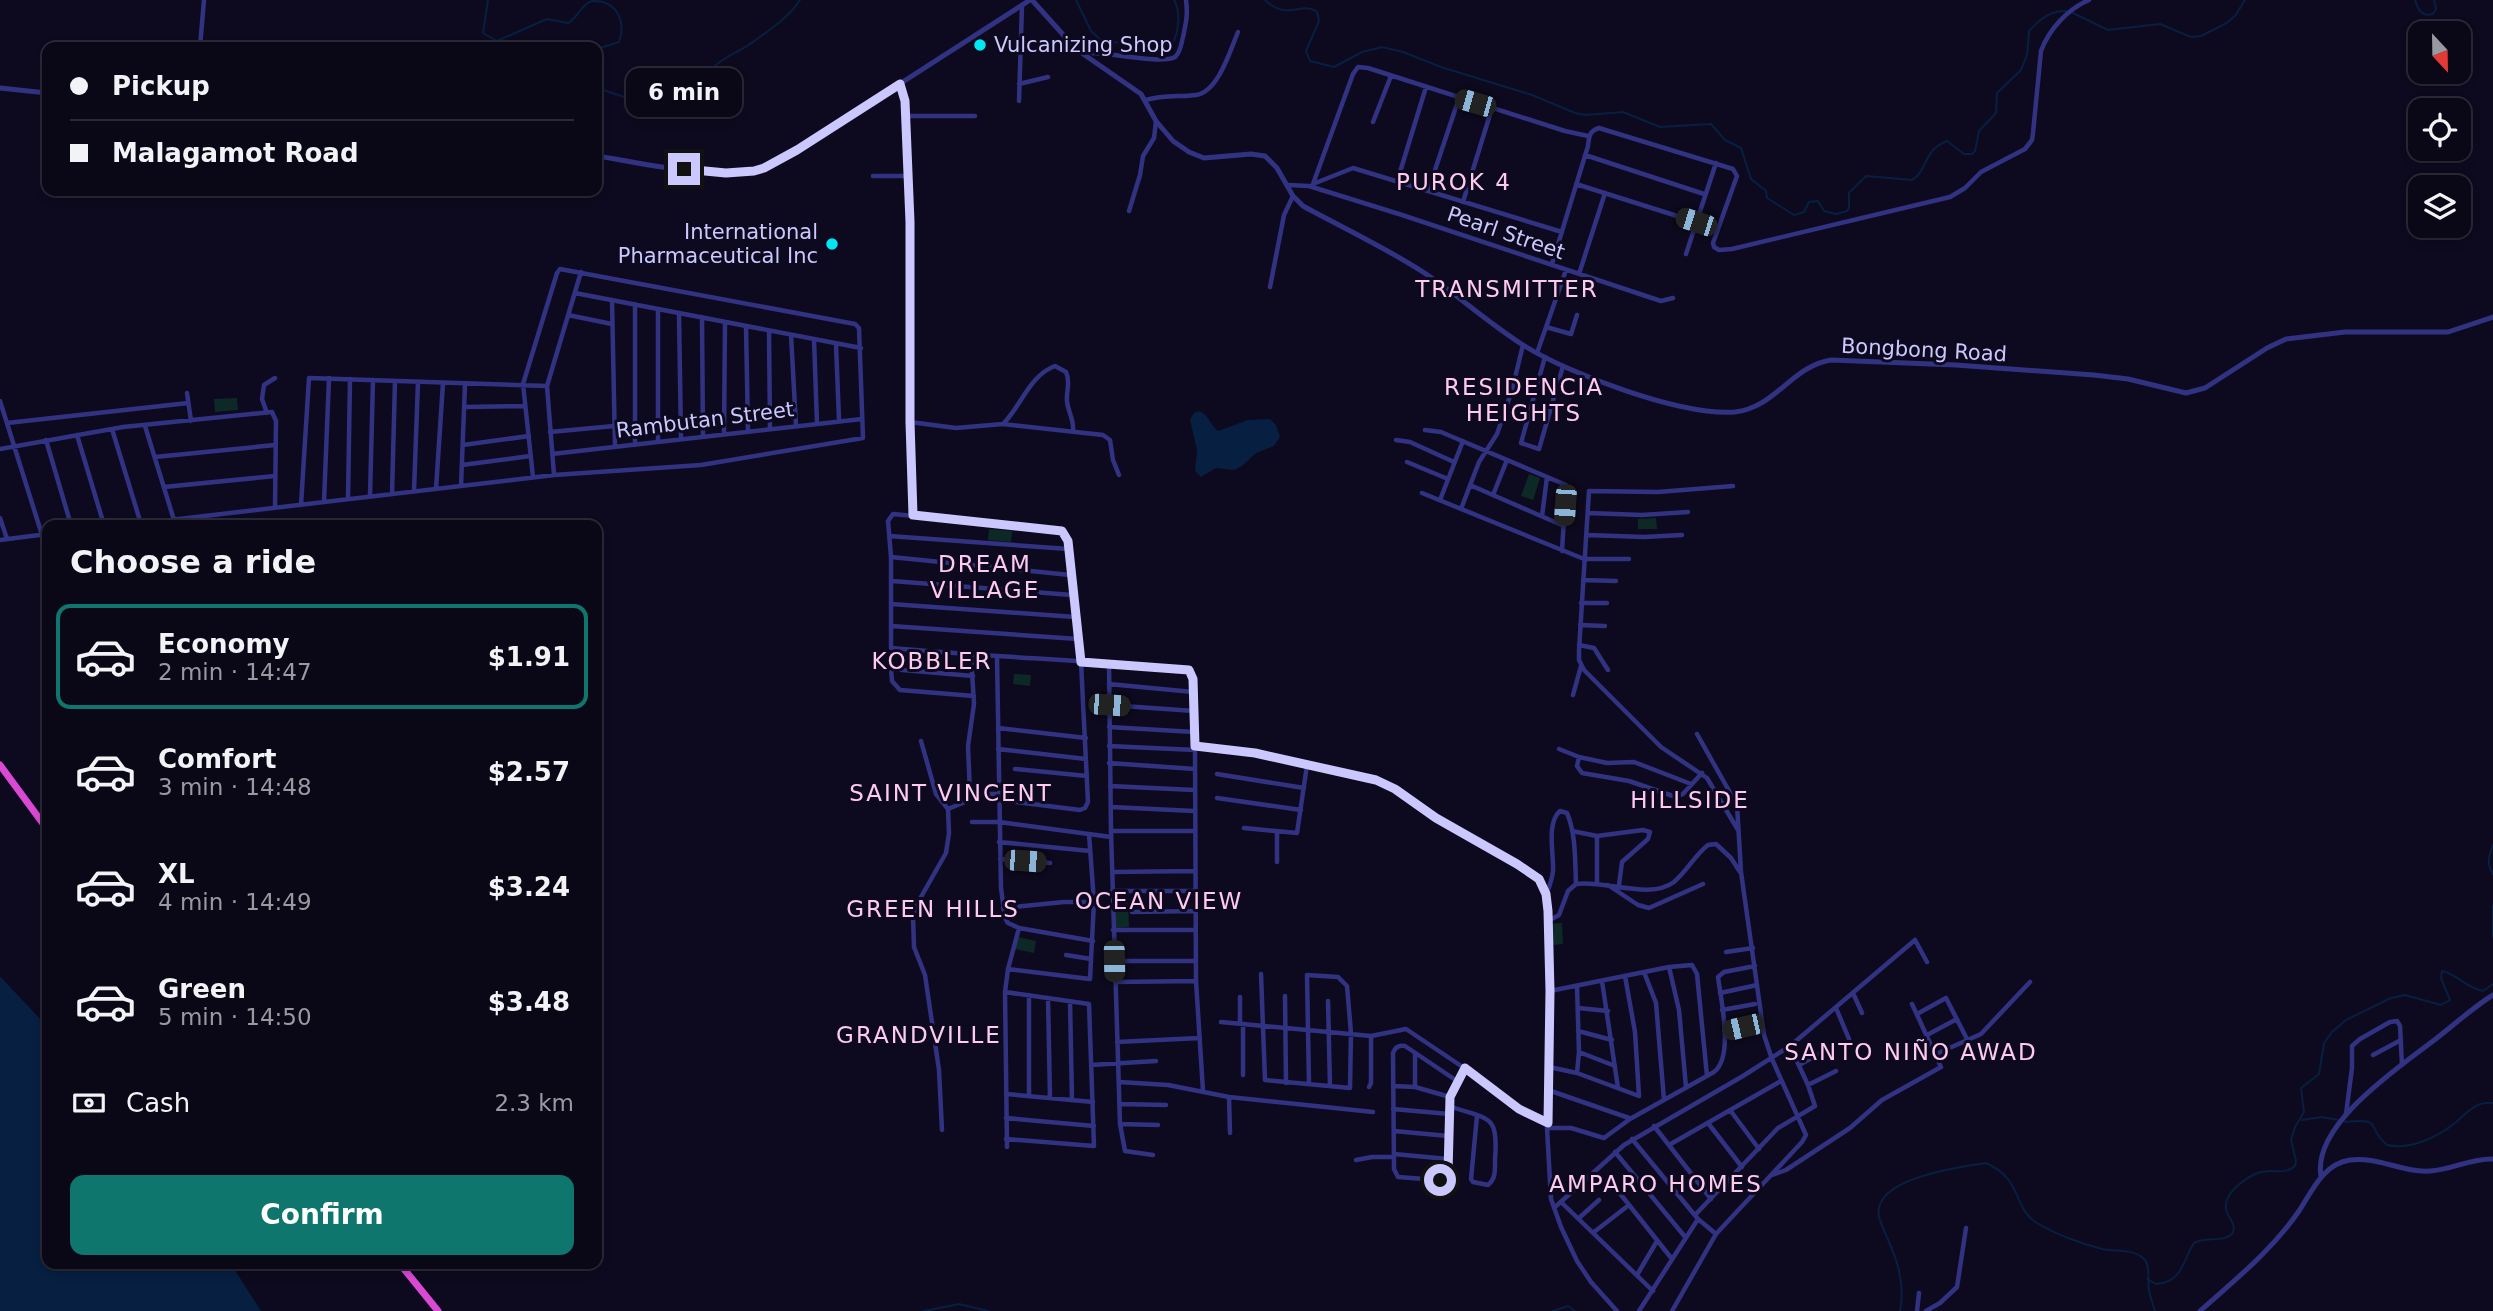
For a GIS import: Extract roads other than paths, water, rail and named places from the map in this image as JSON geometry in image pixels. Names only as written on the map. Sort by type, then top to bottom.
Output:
[{"type":"highway","points":[[0,765],[42,823]]},
{"type":"highway","points":[[404,1269],[438,1311]]},
{"type":"street","points":[[200,42],[204,0]]},
{"type":"street","points":[[602,157],[701,171],[754,171],[797,150],[1031,0],[1082,54],[1133,87],[1146,100],[1156,121],[1173,141],[1197,156],[1215,159],[1265,156],[1277,168],[1293,196],[1284,215],[1270,287]]},
{"type":"street","points":[[1082,54],[1105,53],[1155,60],[1172,58],[1179,52],[1188,22],[1186,0]]},
{"type":"street","points":[[1552,264],[1585,155],[1588,136],[1595,129],[1604,129],[1734,169],[1737,176],[1713,243],[1719,250],[1822,229],[1959,193],[1981,172],[2029,145],[2033,133],[2041,51],[2066,16],[2089,0]]},
{"type":"street","points":[[1019,101],[1022,5]]},
{"type":"street","points":[[1146,100],[1206,92],[1214,84],[1238,32]]},
{"type":"street","points":[[1311,185],[1356,69],[1364,67],[1588,136]]},
{"type":"street","points":[[1373,122],[1391,76]]},
{"type":"street","points":[[1019,84],[1048,77]]},
{"type":"street","points":[[900,84],[904,97],[908,176],[913,515]]},
{"type":"street","points":[[1397,181],[1426,87]]},
{"type":"street","points":[[0,88],[42,92]]},
{"type":"street","points":[[1428,191],[1459,98]]},
{"type":"street","points":[[1463,202],[1492,108]]},
{"type":"street","points":[[905,116],[975,116]]},
{"type":"street","points":[[1129,211],[1143,156],[1154,138],[1156,121]]},
{"type":"street","points":[[1585,155],[1704,194]]},
{"type":"street","points":[[1686,254],[1716,163]]},
{"type":"street","points":[[1311,185],[1353,168],[1562,232]]},
{"type":"street","points":[[873,176],[908,176]]},
{"type":"street","points":[[1576,184],[1696,222]]},
{"type":"street","name":"Pearl Street","points":[[1288,185],[1311,185],[1661,301],[1672,298]]},
{"type":"street","points":[[1579,274],[1605,193]]},
{"type":"street","name":"Bongbong Road","points":[[1293,196],[1303,206],[1429,276],[1537,353],[1563,366],[1644,396],[1722,412],[1756,407],[1773,397],[1802,371],[1831,360],[1956,365],[2094,375],[2128,379],[2186,394],[2213,384],[2286,339],[2356,332],[2448,332],[2493,317]]},
{"type":"street","points":[[145,426],[174,520],[533,477],[701,464],[863,438],[860,332],[855,324],[563,268],[558,270],[523,384],[533,477]]},
{"type":"street","points":[[1537,353],[1566,270]]},
{"type":"street","points":[[554,475],[547,386],[581,272]]},
{"type":"street","points":[[575,293],[861,348]]},
{"type":"street","points":[[612,300],[615,447]]},
{"type":"street","points":[[635,304],[635,445]]},
{"type":"street","points":[[658,309],[658,442]]},
{"type":"street","points":[[679,313],[681,439]]},
{"type":"street","points":[[568,315],[612,324]]},
{"type":"street","points":[[1546,327],[1571,334],[1577,315]]},
{"type":"street","points":[[702,317],[703,437]]},
{"type":"street","points":[[724,435],[725,322]]},
{"type":"street","points":[[746,326],[748,432]]},
{"type":"street","points":[[769,331],[770,429]]},
{"type":"street","points":[[791,335],[796,426]]},
{"type":"street","points":[[814,339],[817,424]]},
{"type":"street","points":[[836,344],[839,420]]},
{"type":"street","points":[[1461,509],[1486,450],[1496,434],[1508,402],[1523,345]]},
{"type":"street","points":[[1545,357],[1521,443],[1539,449],[1563,366]]},
{"type":"street","points":[[1003,424],[1017,410],[1040,374],[1055,366],[1066,372],[1069,378],[1067,404],[1073,430]]},
{"type":"street","points":[[301,505],[307,380],[310,377],[547,386]]},
{"type":"street","points":[[267,413],[262,400],[264,385],[275,378]]},
{"type":"street","points":[[324,502],[329,378]]},
{"type":"street","points":[[348,499],[351,379]]},
{"type":"street","points":[[370,496],[373,380]]},
{"type":"street","points":[[392,494],[395,381]]},
{"type":"street","points":[[414,491],[418,382]]},
{"type":"street","points":[[436,489],[443,383]]},
{"type":"street","points":[[461,486],[465,384]]},
{"type":"street","points":[[187,393],[191,421]]},
{"type":"street","points":[[0,401],[42,526]]},
{"type":"street","points":[[7,423],[188,403]]},
{"type":"street","points":[[464,407],[525,406]]},
{"type":"street","points":[[0,449],[112,429],[272,412],[275,416],[275,507]]},
{"type":"street","name":"Rambutan Street","points":[[552,454],[862,419]]},
{"type":"street","points":[[910,422],[956,428],[1003,424],[1073,430],[1107,437],[1119,475]]},
{"type":"street","points":[[550,432],[614,426]]},
{"type":"street","points":[[112,429],[140,520]]},
{"type":"street","points":[[1425,430],[1441,432],[1566,485],[1562,551]]},
{"type":"street","points":[[76,435],[102,520]]},
{"type":"street","points":[[463,445],[528,436]]},
{"type":"street","points":[[46,440],[70,520]]},
{"type":"street","points":[[1396,440],[1410,442],[1454,462]]},
{"type":"street","points":[[1440,500],[1462,441]]},
{"type":"street","points":[[155,457],[275,445]]},
{"type":"street","points":[[462,465],[530,456]]},
{"type":"street","points":[[1493,495],[1507,460]]},
{"type":"street","points":[[1406,462],[1448,479]]},
{"type":"street","points":[[164,486],[275,476]]},
{"type":"street","points":[[1542,516],[1547,477]]},
{"type":"street","points":[[1470,485],[1563,526]]},
{"type":"street","points":[[1573,695],[1581,665],[1579,645],[1589,491],[1658,492],[1733,485]]},
{"type":"street","points":[[1422,493],[1584,559],[1629,559]]},
{"type":"street","points":[[1588,513],[1642,515],[1688,512]]},
{"type":"street","points":[[970,794],[1082,810],[1088,802],[1081,662],[1065,534],[1059,530],[913,515],[890,516],[891,648],[997,657],[1081,662],[1109,662],[1189,670],[1192,675],[1196,981],[1203,1091]]},
{"type":"street","points":[[0,518],[7,539]]},
{"type":"street","points":[[0,540],[42,534]]},
{"type":"street","points":[[1587,536],[1682,535]]},
{"type":"street","points":[[889,536],[1068,549]]},
{"type":"street","points":[[891,557],[1070,575]]},
{"type":"street","points":[[1583,580],[1616,581]]},
{"type":"street","points":[[891,581],[1072,595]]},
{"type":"street","points":[[1581,603],[1607,603]]},
{"type":"street","points":[[891,604],[1075,617]]},
{"type":"street","points":[[1580,625],[1605,626]]},
{"type":"street","points":[[891,626],[1078,639]]},
{"type":"street","points":[[1579,645],[1594,648],[1608,670]]},
{"type":"street","points":[[948,809],[965,802],[970,794],[968,746],[974,696],[971,655]]},
{"type":"street","points":[[997,657],[999,842],[1003,908],[1008,923],[1019,928],[1093,941]]},
{"type":"street","points":[[1109,662],[1112,891],[1120,1124],[1125,1151],[1153,1156]]},
{"type":"street","points":[[1581,665],[1647,735],[1675,758],[1702,773],[1712,783],[1739,831]]},
{"type":"street","points":[[973,676],[891,669],[893,684],[900,690],[974,696]]},
{"type":"street","points":[[1109,684],[1193,692]]},
{"type":"street","points":[[1109,705],[1194,711]]},
{"type":"street","points":[[1109,727],[1194,732]]},
{"type":"street","points":[[998,728],[1086,738]]},
{"type":"street","points":[[1672,1311],[1716,1234],[1805,1137],[1806,1132],[1772,1059],[1762,1022],[1741,872],[1736,802],[1697,734]]},
{"type":"street","points":[[921,741],[936,794],[948,809],[948,846],[913,916],[914,947],[925,975],[939,1070],[942,1130]]},
{"type":"street","points":[[1109,746],[1195,748],[1255,753],[1366,777],[1386,784],[1436,818],[1532,873],[1544,885],[1550,991],[1547,1125],[1553,1209],[1583,1272],[1617,1311]]},
{"type":"street","points":[[998,749],[1086,759]]},
{"type":"street","points":[[1559,749],[1579,757],[1611,764],[1634,762],[1691,784]]},
{"type":"street","points":[[1579,757],[1577,766],[1582,773],[1629,781],[1676,796],[1684,794],[1702,773]]},
{"type":"street","points":[[1110,763],[1195,769]]},
{"type":"street","points":[[1244,828],[1297,833],[1307,765]]},
{"type":"street","points":[[1014,769],[1087,776]]},
{"type":"street","points":[[1217,774],[1304,788]]},
{"type":"street","points":[[1110,786],[1194,790]]},
{"type":"street","points":[[1217,798],[1301,810]]},
{"type":"street","points":[[1111,807],[1194,811]]},
{"type":"street","points":[[1546,894],[1553,873],[1552,838],[1557,812],[1567,813],[1572,831],[1576,884]]},
{"type":"street","points":[[972,821],[1089,834],[1195,831]]},
{"type":"street","points":[[1572,831],[1597,836],[1643,830],[1650,832],[1648,839],[1622,862],[1619,885]]},
{"type":"street","points":[[1277,862],[1278,832]]},
{"type":"street","points":[[1008,969],[1090,979],[1094,902],[1089,834]]},
{"type":"street","points":[[1597,836],[1597,883]]},
{"type":"street","points":[[999,842],[1090,851]]},
{"type":"street","points":[[1548,921],[1559,915],[1568,891],[1576,884],[1619,885],[1651,891],[1662,888],[1679,877],[1708,845],[1716,844],[1741,872]]},
{"type":"street","points":[[1000,859],[1050,863]]},
{"type":"street","points":[[1112,872],[1195,871]]},
{"type":"street","points":[[1607,884],[1638,905],[1649,908],[1703,884]]},
{"type":"street","points":[[1112,891],[1195,891]]},
{"type":"street","points":[[1003,908],[1094,902]]},
{"type":"street","points":[[1132,912],[1195,911]]},
{"type":"street","points":[[1006,1147],[1005,992],[1019,928]]},
{"type":"street","points":[[1114,930],[1195,930]]},
{"type":"street","points":[[1553,1209],[1632,1139],[1790,1046],[1915,940],[1927,961]]},
{"type":"street","points":[[1726,952],[1753,948]]},
{"type":"street","points":[[1066,954],[1091,958]]},
{"type":"street","points":[[1114,961],[1196,961]]},
{"type":"street","points":[[1550,991],[1669,967],[1692,965],[1696,970],[1707,1076]]},
{"type":"street","points":[[1221,1022],[1371,1036],[1406,1029],[1465,1068],[1519,1109],[1547,1125],[1571,1128],[1604,1138],[1630,1119],[1720,1067],[1724,1031],[1718,977],[1721,973],[1755,966]]},
{"type":"street","points":[[1669,967],[1679,1010],[1686,1087]]},
{"type":"street","points":[[1644,972],[1656,1003],[1664,1100]]},
{"type":"street","points":[[1261,974],[1265,1080],[1286,1083],[1350,1088],[1351,1033],[1345,982],[1338,977],[1307,975],[1309,1084]]},
{"type":"street","points":[[1549,1067],[1577,1073],[1639,1096],[1635,1032],[1625,976]]},
{"type":"street","points":[[1115,982],[1196,981]]},
{"type":"street","points":[[1602,981],[1618,1088]]},
{"type":"street","points":[[1936,1054],[1981,1034],[2030,982]]},
{"type":"street","points":[[1720,993],[1757,985]]},
{"type":"street","points":[[1577,986],[1577,1073]]},
{"type":"street","points":[[1005,992],[1089,1004],[1094,1146],[1006,1139]]},
{"type":"street","points":[[1853,993],[1863,1013]]},
{"type":"street","points":[[1029,995],[1029,1096]]},
{"type":"street","points":[[2321,1176],[2323,1152],[2346,1115],[2365,1094],[2493,995]]},
{"type":"street","points":[[1285,996],[1286,1083]]},
{"type":"street","points":[[1240,997],[1243,1075]]},
{"type":"street","points":[[1048,998],[1050,1098]]},
{"type":"street","points":[[1917,1014],[1946,998],[1967,1039]]},
{"type":"street","points":[[1070,1001],[1072,1100]]},
{"type":"street","points":[[1328,1001],[1330,1086]]},
{"type":"street","points":[[1722,1010],[1755,1004]]},
{"type":"street","points":[[1771,1175],[1786,1170],[1850,1128],[1882,1100],[1939,1069],[1941,1066],[1912,1004]]},
{"type":"street","points":[[1578,1008],[1608,1011]]},
{"type":"street","points":[[1836,1008],[1849,1039]]},
{"type":"street","points":[[1927,1035],[1957,1019]]},
{"type":"street","points":[[2346,1115],[2352,1068],[2351,1050],[2354,1043],[2395,1021],[2399,1023],[2402,1065]]},
{"type":"street","points":[[1724,1031],[1762,1022]]},
{"type":"street","points":[[1578,1031],[1612,1040]]},
{"type":"street","points":[[1369,1087],[1371,1036]]},
{"type":"street","points":[[1117,1042],[1200,1038]]},
{"type":"street","points":[[2373,1055],[2401,1040]]},
{"type":"street","points":[[1457,1081],[1402,1045],[1395,1048],[1394,1172],[1398,1177],[1437,1181],[1446,1176],[1450,1097],[1465,1068]]},
{"type":"street","points":[[1639,1311],[1711,1199],[1778,1128],[1815,1106],[1790,1046]]},
{"type":"street","points":[[1799,1065],[1834,1046]]},
{"type":"street","points":[[1415,1052],[1415,1087]]},
{"type":"street","points":[[1579,1052],[1616,1066]]},
{"type":"street","points":[[1091,1065],[1156,1061]]},
{"type":"street","points":[[1808,1085],[1836,1071]]},
{"type":"street","points":[[1669,1145],[1781,1081]]},
{"type":"street","points":[[1119,1082],[1168,1085],[1229,1097],[1373,1112]]},
{"type":"street","points":[[1393,1086],[1415,1087],[1450,1097]]},
{"type":"street","points":[[1548,1090],[1630,1119]]},
{"type":"street","points":[[1006,1094],[1093,1101]]},
{"type":"street","points":[[1229,1097],[1230,1133]]},
{"type":"street","points":[[1119,1104],[1166,1105]]},
{"type":"street","points":[[1449,1107],[1477,1116],[1490,1122],[1496,1133],[1494,1179],[1486,1185],[1473,1182],[1471,1178],[1477,1116]]},
{"type":"street","points":[[1393,1109],[1449,1114]]},
{"type":"street","points":[[1730,1110],[1759,1149]]},
{"type":"street","points":[[1006,1118],[1094,1126]]},
{"type":"street","points":[[1707,1123],[1742,1167]]},
{"type":"street","points":[[1120,1124],[1158,1125]]},
{"type":"street","points":[[1654,1126],[1711,1199]]},
{"type":"street","points":[[1394,1131],[1448,1136]]},
{"type":"street","points":[[1632,1139],[1697,1217],[1716,1234]]},
{"type":"street","points":[[1615,1152],[1686,1238]]},
{"type":"street","points":[[1356,1160],[1394,1156],[1448,1159]]},
{"type":"street","points":[[2200,1311],[2277,1239],[2321,1176],[2334,1165],[2352,1159],[2430,1171],[2480,1159],[2493,1159]]},
{"type":"street","points":[[1618,1191],[1672,1259]]},
{"type":"street","points":[[1579,1218],[1599,1200]]},
{"type":"street","points":[[1561,1202],[1653,1290]]},
{"type":"street","points":[[1594,1233],[1629,1205]]},
{"type":"street","points":[[1926,1311],[1940,1303],[1957,1287],[1966,1228]]},
{"type":"street","points":[[1637,1275],[1657,1241]]},
{"type":"street","points":[[1917,1311],[1919,1293]]},
{"type":"water","points":[[1199,411],[1218,431],[1248,420],[1270,419],[1276,425],[1280,437],[1274,446],[1256,453],[1242,466],[1234,470],[1216,468],[1201,477],[1195,471],[1197,450],[1190,420],[1194,413]]},
{"type":"water","points":[[0,976],[42,1021],[42,1269],[234,1269],[261,1311],[0,1311]]},
{"type":"waterway","points":[[488,0],[483,33],[497,41],[547,19],[568,23],[592,1],[608,4],[618,14],[621,35],[619,42],[602,47]]},
{"type":"waterway","points":[[602,90],[664,110],[680,106],[719,63],[776,25],[800,0]]},
{"type":"waterway","points":[[1076,0],[1091,31],[1103,42],[1139,43],[1162,53],[1172,44],[1177,29],[1178,13],[1174,0]]},
{"type":"waterway","points":[[1265,0],[1281,9],[1306,8],[1317,12],[1319,21],[1306,51],[1310,61],[1334,67],[1362,52],[1382,47],[1532,95],[1575,113],[1586,115],[1623,112],[1660,127],[1711,124],[1725,140],[1741,148],[1751,179],[1766,191],[1767,198],[1794,215],[1804,212],[1809,202],[1818,201],[1824,211],[1836,214],[1847,211],[1849,193],[1866,176],[1912,180],[1920,172],[1929,155],[1947,141],[1964,154],[1972,154],[1979,131],[1996,113],[1997,93],[2021,70],[2027,55],[2029,31],[2046,16],[2067,11]]},
{"type":"waterway","points":[[2073,13],[2108,30],[2160,24],[2191,37],[2201,36],[2225,24],[2235,16],[2245,0]]},
{"type":"waterway","points":[[2415,0],[2421,12],[2429,15],[2436,9],[2434,0]]},
{"type":"waterway","points":[[2493,845],[2489,856],[2493,874]]},
{"type":"waterway","points":[[2493,905],[2493,937]]},
{"type":"waterway","points":[[2147,1279],[2156,1284],[2171,1280],[2181,1270],[2194,1243],[2232,1234],[2234,1227],[2226,1203],[2231,1193],[2244,1181],[2259,1172],[2286,1171],[2295,1166],[2291,1140],[2304,1112],[2301,1088],[2319,1074],[2324,1043],[2346,1020],[2391,998],[2405,995],[2441,1005],[2450,1000],[2441,978],[2442,971],[2483,991],[2493,984]]},
{"type":"waterway","points":[[2345,1122],[2365,1121],[2372,1125],[2387,1145],[2405,1146],[2423,1142],[2440,1133],[2476,1106],[2493,1103]]},
{"type":"waterway","points":[[2302,1120],[2322,1117],[2338,1120]]},
{"type":"waterway","points":[[1900,1311],[1900,1276],[1879,1217],[1880,1204],[1902,1184],[1920,1177],[1986,1163],[2006,1177],[2024,1210],[2037,1223],[2086,1244],[2130,1252],[2144,1259],[2155,1311]]},
{"type":"waterway","points":[[924,1311],[959,1304],[988,1311]]},
{"type":"waterway","points":[[1553,1311],[1568,1306],[1575,1311]]},
{"type":"place","name":"Vulcanizing Shop","points":[[980,45]]},
{"type":"place","name":"International Pharmaceutical Inc","points":[[832,244]]},
{"type":"district","name":"PUROK 4","points":[[1454,182]]},
{"type":"district","name":"TRANSMITTER","points":[[1507,289]]},
{"type":"district","name":"RESIDENCIA HEIGHTS","points":[[1524,400]]},
{"type":"district","name":"DREAM VILLAGE","points":[[985,577]]},
{"type":"district","name":"KOBBLER","points":[[932,661]]},
{"type":"district","name":"SAINT VINCENT","points":[[951,793]]},
{"type":"district","name":"HILLSIDE","points":[[1690,800]]},
{"type":"district","name":"OCEAN VIEW","points":[[1159,901]]},
{"type":"district","name":"GREEN HILLS","points":[[933,909]]},
{"type":"district","name":"GRANDVILLE","points":[[919,1035]]},
{"type":"district","name":"SANTO NIÑO AWAD","points":[[1911,1052]]},
{"type":"district","name":"AMPARO HOMES","points":[[1656,1184]]}]
